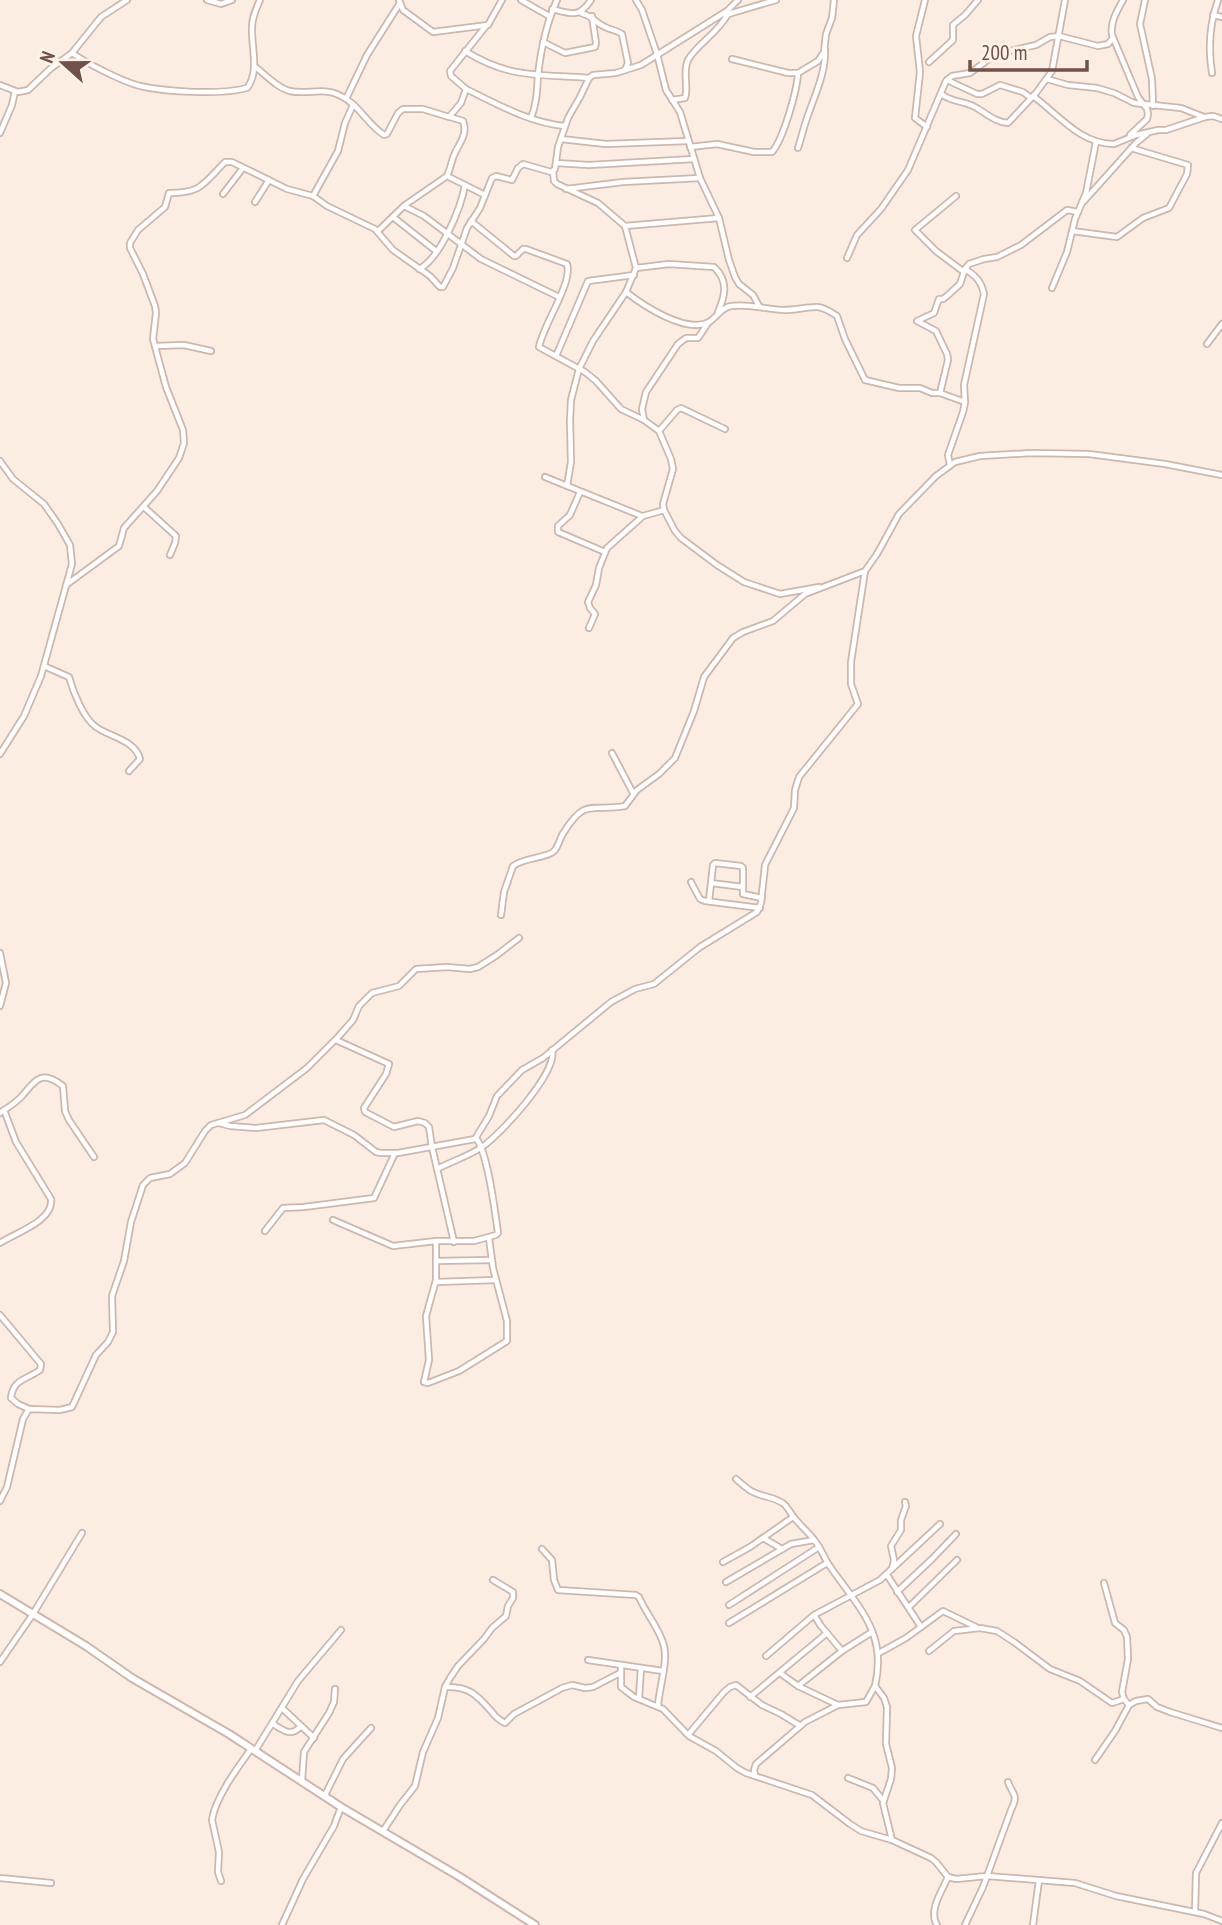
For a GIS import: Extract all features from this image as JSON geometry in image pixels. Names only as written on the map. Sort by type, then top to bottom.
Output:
[{"type":"main road","points":[[0,1594],[535,1925]]},
{"type":"street","points":[[0,85],[15,91],[28,90],[72,52],[100,17],[127,0]]},
{"type":"street","points":[[207,0],[221,4],[232,0]]},
{"type":"street","points":[[72,52],[84,61],[141,86],[188,91],[247,88],[251,84],[254,66],[253,17],[260,0]]},
{"type":"street","points":[[502,0],[492,19],[450,73],[466,89],[531,118],[565,126]]},
{"type":"street","points":[[522,0],[549,16]]},
{"type":"street","points":[[531,118],[537,99],[543,42],[556,0]]},
{"type":"street","points":[[580,13],[591,0]]},
{"type":"street","points":[[636,0],[657,54],[664,85],[680,112],[700,178],[719,218],[736,279],[753,295],[760,307]]},
{"type":"street","points":[[566,486],[570,462],[571,400],[579,369],[593,341],[626,292],[635,272],[625,226],[598,203],[565,189],[554,181],[553,171],[565,126],[570,112],[593,75],[616,74],[641,65],[718,17],[738,0]]},
{"type":"street","points":[[718,17],[776,0]]},
{"type":"street","points":[[798,148],[824,65],[826,34],[832,18],[834,0]]},
{"type":"street","points":[[925,0],[916,36],[920,72],[915,118],[927,127]]},
{"type":"street","points":[[929,62],[953,40],[953,25],[978,0]]},
{"type":"street","points":[[1123,0],[1111,26],[1113,37],[1148,117],[1127,139]]},
{"type":"street","points":[[1144,0],[1140,23],[1152,79],[1153,106]]},
{"type":"street","points":[[1212,73],[1209,61],[1210,29],[1218,0]]},
{"type":"street","points":[[941,93],[1006,124],[1032,97],[1054,67],[1064,1]]},
{"type":"street","points":[[346,99],[373,45],[399,2]]},
{"type":"street","points":[[399,2],[402,10],[431,31],[486,26]]},
{"type":"street","points":[[552,9],[592,16],[607,28],[622,34],[628,63],[625,70]]},
{"type":"street","points":[[672,100],[685,98],[687,63],[694,51],[720,26],[728,14]]},
{"type":"street","points":[[543,42],[565,53],[595,47],[592,16]]},
{"type":"street","points":[[1213,16],[1222,17]]},
{"type":"street","points":[[847,258],[858,236],[887,202],[905,174],[947,80],[955,75],[970,73],[996,54],[1036,46],[1050,37],[1059,36],[1097,46],[1108,44],[1113,37]]},
{"type":"street","points":[[732,59],[799,74],[818,61],[825,50]]},
{"type":"street","points":[[465,51],[494,66],[538,76],[589,78]]},
{"type":"street","points":[[254,66],[289,91],[338,94],[353,104],[384,135],[390,131],[398,113],[403,109],[423,109],[463,121],[463,139],[447,176],[404,206],[378,232]]},
{"type":"street","points":[[690,147],[717,144],[763,153],[773,151],[782,135],[799,74]]},
{"type":"street","points":[[1046,79],[1110,91],[1134,103],[1181,108],[1205,117]]},
{"type":"street","points":[[947,80],[979,95],[1000,85],[1023,92],[1070,128],[1096,142],[1112,144],[1205,117],[1222,119]]},
{"type":"street","points":[[449,117],[461,103],[466,89]]},
{"type":"street","points":[[0,133],[15,91]]},
{"type":"street","points":[[313,196],[338,151],[353,104]]},
{"type":"street","points":[[1081,204],[1131,148],[1154,131]]},
{"type":"street","points":[[561,139],[606,144],[688,141]]},
{"type":"street","points":[[1052,288],[1067,252],[1089,183],[1096,142]]},
{"type":"street","points":[[1072,231],[1116,237],[1143,218],[1171,206],[1187,174],[1188,166],[1176,160],[1131,148]]},
{"type":"street","points":[[556,163],[589,165],[694,159]]},
{"type":"street","points":[[66,585],[119,546],[124,528],[158,491],[182,451],[184,436],[168,394],[155,346],[155,306],[144,274],[131,253],[130,243],[144,224],[165,207],[169,193],[196,190],[229,161],[292,191],[313,196],[378,232],[393,250],[443,287],[492,177],[512,180],[518,167],[523,164],[553,171]]},
{"type":"street","points":[[223,194],[243,167]]},
{"type":"street","points":[[447,176],[485,195]]},
{"type":"street","points":[[565,189],[623,182],[700,178]]},
{"type":"street","points":[[256,202],[269,180]]},
{"type":"street","points":[[419,269],[428,264],[447,233],[461,206],[465,185]]},
{"type":"street","points":[[950,465],[948,456],[965,402],[964,385],[984,294],[982,282],[936,251],[915,230],[956,196]]},
{"type":"street","points":[[404,206],[424,216],[489,264],[559,297]]},
{"type":"street","points":[[940,393],[947,354],[936,331],[917,321],[934,313],[939,299],[943,299],[960,284],[964,270],[970,263],[999,256],[1021,245],[1067,210],[1078,212]]},
{"type":"street","points":[[393,217],[436,251]]},
{"type":"street","points":[[625,226],[719,218]]},
{"type":"street","points":[[471,221],[514,256],[526,249],[567,264],[569,272],[539,345],[542,350],[596,381],[621,409],[659,431],[673,469],[663,498],[664,510],[681,538],[744,582],[780,594],[819,587]]},
{"type":"street","points":[[556,356],[588,281],[669,264],[715,267],[725,287],[724,298],[716,316]]},
{"type":"street","points":[[626,292],[653,310],[686,324],[709,322]]},
{"type":"street","points":[[644,421],[642,409],[645,395],[678,344],[686,338],[698,338],[709,322],[730,306],[746,305],[784,310],[822,307],[836,316],[864,379],[899,388],[916,387],[965,402]]},
{"type":"street","points":[[1207,344],[1222,324]]},
{"type":"street","points":[[155,346],[184,345],[211,351]]},
{"type":"street","points":[[659,431],[681,408],[724,429]]},
{"type":"street","points":[[219,1123],[256,1128],[324,1120],[381,1153],[395,1153],[476,1138],[496,1098],[518,1074],[583,1027],[613,1000],[635,989],[654,984],[700,947],[755,914],[760,908],[765,865],[794,808],[799,777],[858,704],[851,684],[851,662],[865,571],[899,514],[950,465],[980,456],[1071,453],[1165,464],[1222,475]]},
{"type":"street","points":[[0,461],[13,479],[44,505],[66,537],[72,555],[72,564],[44,666],[30,707],[0,754]]},
{"type":"street","points":[[545,477],[643,516]]},
{"type":"street","points":[[580,492],[569,515],[558,526],[558,532],[605,552]]},
{"type":"street","points":[[144,507],[176,536],[170,555]]},
{"type":"street","points":[[589,628],[595,614],[588,602],[596,585],[598,568],[605,552],[643,516],[664,510]]},
{"type":"street","points":[[501,915],[504,892],[513,866],[521,861],[554,852],[562,834],[580,811],[594,806],[623,807],[634,793],[675,758],[704,677],[733,638],[772,621],[801,596],[865,571]]},
{"type":"street","points":[[44,666],[69,677],[74,693],[96,727],[116,736],[139,754],[140,760],[129,771]]},
{"type":"street","points":[[611,753],[634,793]]},
{"type":"street","points":[[709,901],[715,863],[741,866],[743,894],[762,898]]},
{"type":"street","points":[[691,883],[700,899],[760,908]]},
{"type":"street","points":[[711,883],[743,887]]},
{"type":"street","points":[[0,1315],[41,1363],[37,1372],[15,1384],[11,1394],[14,1401],[29,1409],[60,1410],[72,1406],[96,1355],[113,1332],[112,1296],[124,1261],[131,1222],[143,1185],[150,1178],[170,1174],[185,1163],[211,1125],[245,1115],[307,1068],[336,1040],[353,1020],[357,1009],[375,992],[399,986],[415,969],[473,968],[497,955],[519,938]]},
{"type":"street","points":[[0,953],[6,984],[0,1006]]},
{"type":"street","points":[[336,1040],[389,1064],[363,1111],[394,1127],[415,1122],[425,1123],[429,1127],[454,1242]]},
{"type":"street","points":[[437,1169],[481,1147],[502,1130],[520,1110],[550,1066],[552,1050]]},
{"type":"street","points":[[0,1243],[44,1218],[52,1205],[2,1112],[22,1096],[34,1081],[45,1078],[62,1086],[65,1111],[69,1120],[94,1157]]},
{"type":"street","points":[[333,1220],[393,1247],[436,1241],[474,1241],[498,1233],[492,1192],[481,1147],[476,1138]]},
{"type":"street","points":[[265,1231],[283,1208],[374,1198],[395,1153]]},
{"type":"street","points":[[436,1241],[436,1282],[426,1317],[429,1360],[424,1382],[428,1383],[459,1371],[506,1342],[507,1321],[489,1238]]},
{"type":"street","points":[[436,1261],[492,1260]]},
{"type":"street","points":[[436,1282],[496,1280]]},
{"type":"street","points":[[0,1502],[7,1487],[23,1419],[29,1409]]},
{"type":"street","points":[[736,1479],[754,1492],[780,1501],[815,1540],[872,1632],[878,1653],[879,1670],[868,1699],[864,1702],[838,1705],[799,1726],[757,1764],[755,1775]]},
{"type":"street","points":[[892,1570],[894,1560],[891,1546],[901,1530],[905,1502]]},
{"type":"street","points":[[723,1562],[793,1517]]},
{"type":"street","points":[[766,1656],[814,1615],[887,1575],[940,1524]]},
{"type":"street","points":[[0,1662],[33,1614],[82,1533]]},
{"type":"street","points":[[897,1592],[956,1534]]},
{"type":"street","points":[[763,1538],[782,1549]]},
{"type":"street","points":[[726,1583],[782,1549],[797,1542],[815,1540]]},
{"type":"street","points":[[729,1605],[819,1547]]},
{"type":"street","points":[[541,1549],[552,1560],[558,1590],[638,1596],[664,1646],[665,1661],[659,1706]]},
{"type":"street","points":[[909,1607],[957,1560]]},
{"type":"street","points":[[729,1623],[827,1563]]},
{"type":"street","points":[[887,1575],[920,1628]]},
{"type":"street","points":[[383,1831],[417,1783],[423,1752],[438,1718],[445,1687],[458,1666],[506,1616],[513,1592],[493,1580]]},
{"type":"street","points":[[1104,1583],[1113,1620],[1124,1630],[1128,1643],[1122,1692],[1129,1705]]},
{"type":"street","points":[[878,1653],[906,1638],[943,1611],[980,1628],[997,1631],[1050,1669],[1080,1681],[1112,1703],[1124,1699]]},
{"type":"street","points":[[814,1615],[842,1651]]},
{"type":"street","points":[[929,1651],[954,1631],[980,1628]]},
{"type":"street","points":[[221,1881],[218,1872],[219,1852],[212,1820],[221,1796],[272,1724],[298,1681],[341,1630]]},
{"type":"street","points":[[798,1686],[842,1651],[872,1632]]},
{"type":"street","points":[[750,1697],[827,1633]]},
{"type":"street","points":[[588,1660],[663,1671]]},
{"type":"street","points":[[621,1665],[623,1690],[659,1706],[688,1735],[722,1755],[737,1768],[812,1795],[855,1827],[931,1858],[948,1877],[956,1879],[987,1876],[1075,1883],[1116,1896],[1195,1912],[1222,1921]]},
{"type":"street","points":[[639,1699],[641,1668]]},
{"type":"street","points":[[445,1687],[471,1691],[497,1719],[505,1723],[514,1714],[562,1688],[572,1685],[593,1688],[620,1673]]},
{"type":"street","points":[[780,1673],[798,1686],[838,1705]]},
{"type":"street","points":[[688,1735],[730,1687],[739,1686],[750,1697],[799,1726]]},
{"type":"street","points":[[875,1686],[887,1707],[886,1744],[892,1768],[883,1800]]},
{"type":"street","points":[[302,1781],[304,1752],[332,1707],[335,1689]]},
{"type":"street","points":[[1095,1760],[1129,1705],[1136,1701],[1148,1699],[1170,1713],[1222,1727]]},
{"type":"street","points":[[282,1708],[314,1738]]},
{"type":"street","points":[[272,1724],[289,1732],[300,1727]]},
{"type":"street","points":[[325,1795],[343,1759],[371,1728]]},
{"type":"street","points":[[848,1778],[873,1788],[883,1800],[892,1840]]},
{"type":"street","points":[[965,1925],[1016,1801],[1008,1782]]},
{"type":"street","points":[[282,1925],[303,1880],[334,1826],[341,1807]]},
{"type":"street","points":[[1195,1912],[1196,1873],[1220,1832],[1222,1823]]},
{"type":"street","points":[[936,1925],[933,1918],[935,1907],[948,1877]]},
{"type":"street","points":[[0,1878],[51,1883]]},
{"type":"street","points":[[1033,1925],[1039,1880]]}]
